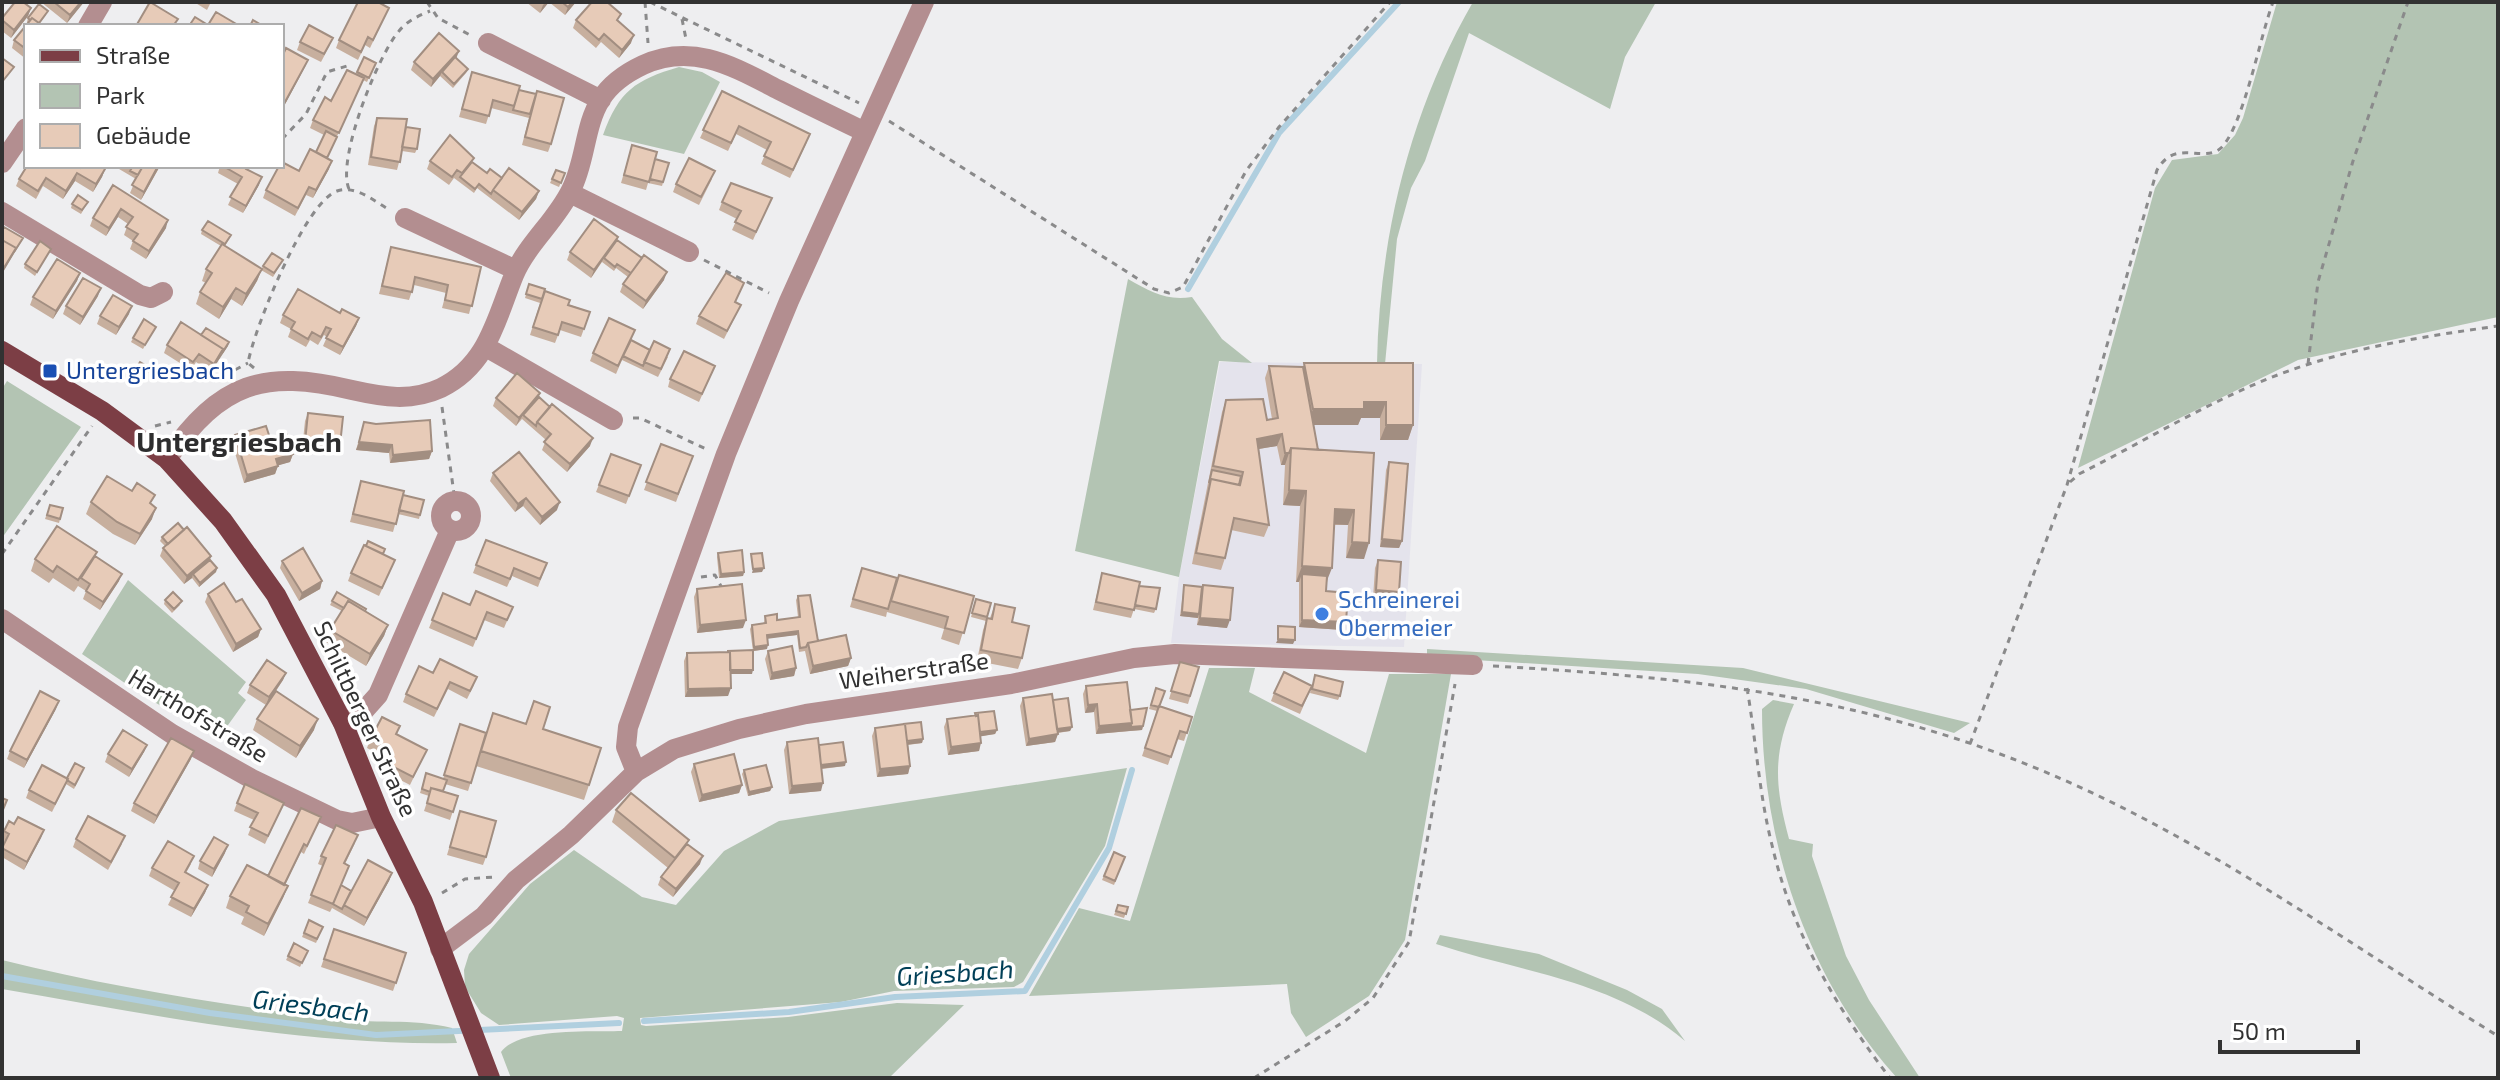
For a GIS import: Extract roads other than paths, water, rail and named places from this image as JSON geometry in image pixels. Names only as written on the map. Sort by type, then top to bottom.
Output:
[{"type":"main road","name":"Schiltberger Straße","points":[[2,351],[102,411],[167,459],[223,521],[276,595],[343,723],[381,817],[423,902],[490,1078]]},
{"type":"street","points":[[89,24],[102,2]]},
{"type":"street","points":[[636,772],[626,747],[627,737],[652,657],[726,454],[789,301],[924,2]]},
{"type":"street","points":[[488,43],[601,100]]},
{"type":"street","points":[[167,459],[198,420],[220,401],[259,382],[309,380],[393,398],[418,396],[459,376],[486,347],[516,270],[570,193],[601,100],[613,83],[647,63],[689,54],[716,59],[865,132]]},
{"type":"street","points":[[2,163],[24,131]]},
{"type":"street","points":[[570,193],[689,252]]},
{"type":"street","points":[[2,212],[140,295],[151,298],[163,292]]},
{"type":"street","points":[[405,218],[516,270]]},
{"type":"street","points":[[486,347],[613,420]]},
{"type":"street","points":[[343,723],[361,714],[378,695],[450,530],[462,530],[470,520],[467,506],[455,501]]},
{"type":"street","name":"Harthofstraße","points":[[2,619],[131,708],[252,779],[337,820],[352,823],[381,817]]},
{"type":"street","name":"Weiherstraße","points":[[440,949],[484,916],[516,880],[571,835],[636,772],[674,749],[739,729],[870,703],[1011,684],[1134,658],[1175,654],[1466,665]]},
{"type":"waterway","points":[[1188,289],[1279,133],[1399,2]]},
{"type":"waterway","name":"Griesbach","points":[[644,1021],[789,1012],[895,997],[1025,991],[1109,848],[1132,770]]},
{"type":"waterway","name":"Griesbach","points":[[2,976],[210,1013],[376,1035],[619,1023]]},
{"type":"place","name":"Untergriesbach","points":[[50,371]]},
{"type":"place","name":"Schreinerei Obermeier","points":[[1322,614]]},
{"type":"district","name":"Untergriesbach","points":[[239,442]]}]
